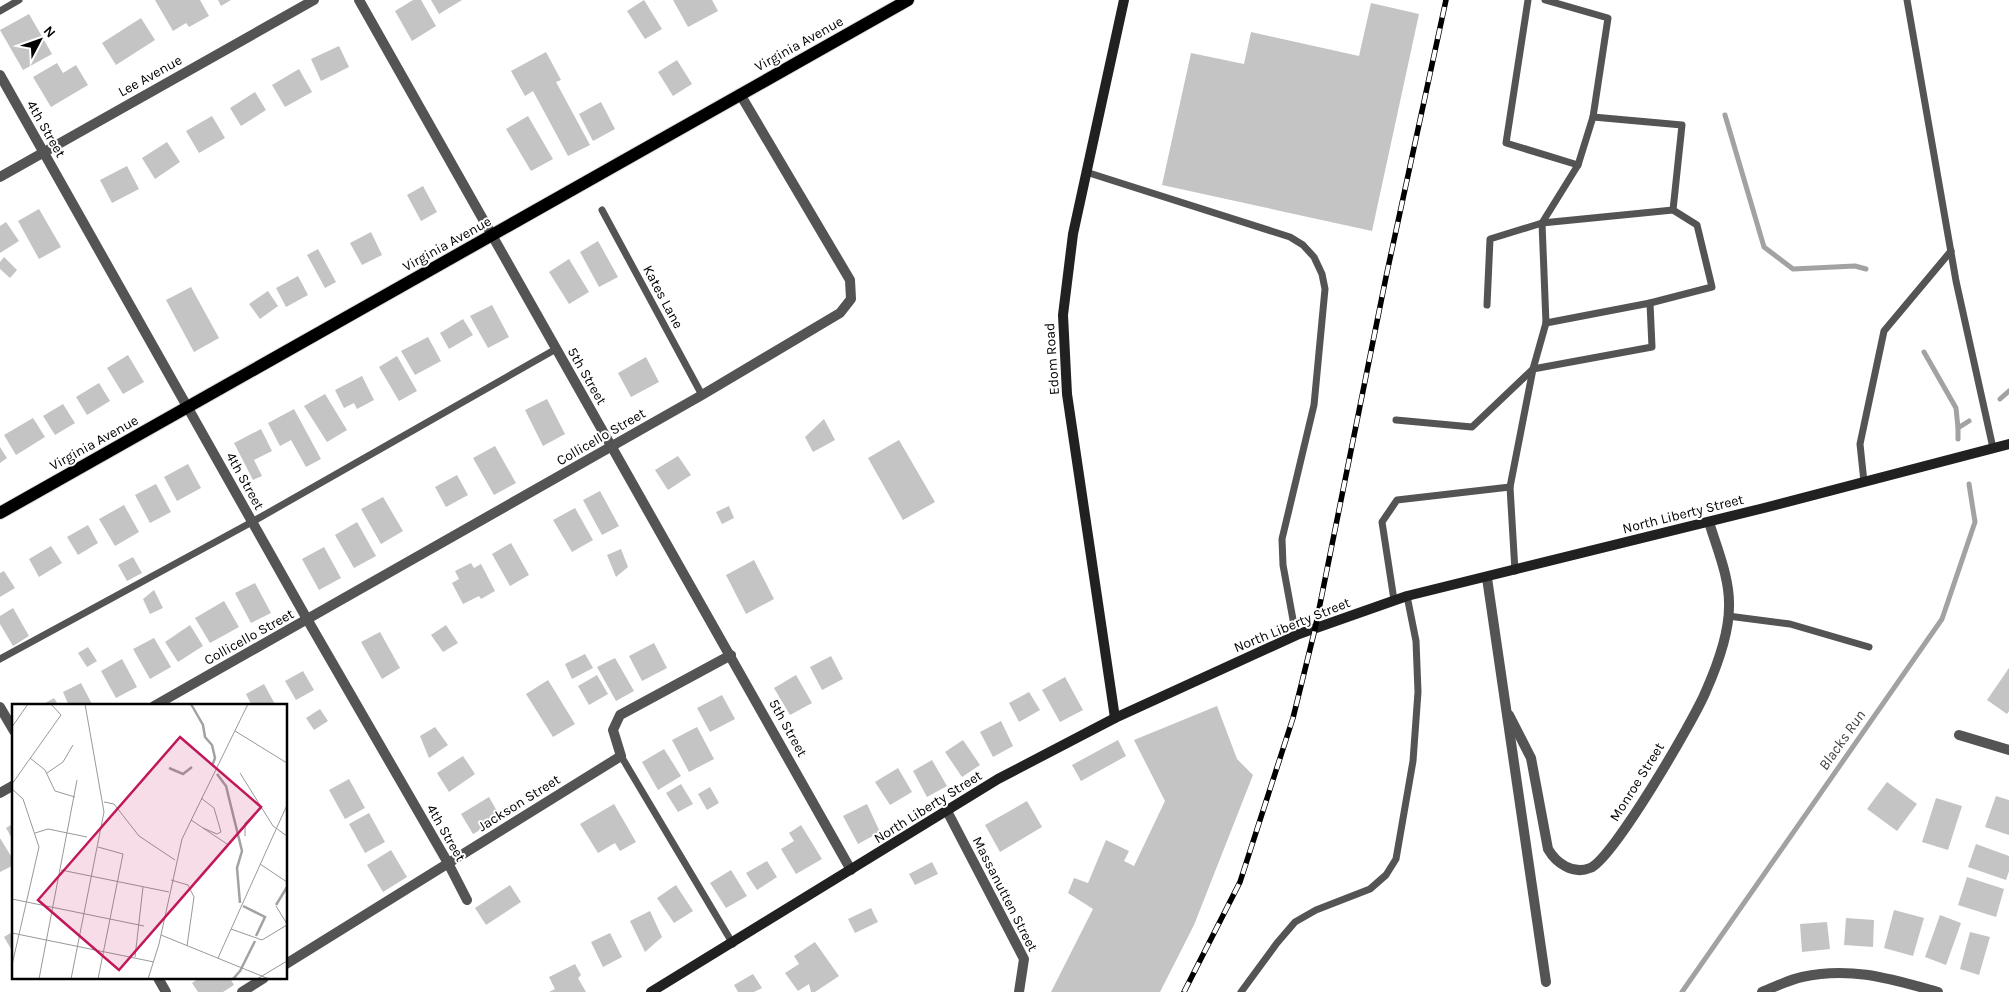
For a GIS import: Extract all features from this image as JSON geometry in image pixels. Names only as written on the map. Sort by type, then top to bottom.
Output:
[{"type":"main road","name":"Virginia Avenue","points":[[0,513],[908,0]]},
{"type":"street","name":"Lee Avenue","points":[[0,177],[314,0]]},
{"type":"street","name":"5th Street","points":[[359,0],[851,870]]},
{"type":"street","name":"Edom Road","points":[[1115,718],[1099,622],[1064,355],[1063,315],[1068,264],[1124,0]]},
{"type":"street","name":"4th Street","points":[[0,75],[307,620],[448,863],[467,900]]},
{"type":"street","name":"Collicello Street","points":[[158,704],[702,395],[840,313],[851,299],[850,280],[740,94]]},
{"type":"street","name":"North Liberty Street","points":[[651,992],[733,944],[998,779],[1115,718],[1296,636],[1407,596],[1515,571],[2009,444]]},
{"type":"street","name":"Monroe Street","points":[[1509,715],[1531,758],[1548,849],[1553,857],[1564,866],[1580,870],[1591,868],[1608,852],[1619,836],[1694,716],[1715,667],[1728,616],[1727,583],[1708,522]]},
{"type":"street","name":"Monroe Street","points":[[1487,578],[1509,715],[1546,982]]},
{"type":"street","points":[[622,756],[613,730],[620,716],[731,655]]},
{"type":"street","points":[[0,707],[12,728]]},
{"type":"street","points":[[1959,736],[2009,750]]},
{"type":"street","name":"Jackson Street","points":[[288,963],[622,756]]},
{"type":"street","points":[[0,792],[12,786]]},
{"type":"street","name":"Massanutten Street","points":[[947,811],[1024,959],[1019,992]]},
{"type":"street","points":[[1762,992],[1801,977],[1844,971],[1879,976],[1938,992]]},
{"type":"street","points":[[159,980],[166,992]]},
{"type":"street","points":[[242,992],[261,980]]},
{"type":"lane","points":[[0,11],[19,0]]},
{"type":"lane","points":[[1528,0],[1506,143],[1578,165]]},
{"type":"lane","points":[[1515,571],[1510,487],[1533,369],[1546,323],[1542,223],[1578,165],[1593,117],[1608,18],[1546,0]]},
{"type":"lane","points":[[1907,0],[1951,251],[1979,391],[1993,448]]},
{"type":"lane","points":[[1593,117],[1682,124],[1673,210]]},
{"type":"lane","points":[[1086,172],[1290,236],[1310,252],[1320,268],[1324,283],[1324,314],[1314,406],[1282,539],[1283,565],[1296,636]]},
{"type":"lane","name":"Kates Lane","points":[[602,210],[702,395]]},
{"type":"lane","points":[[1487,306],[1490,238],[1542,223],[1673,210],[1698,225],[1712,287],[1650,303],[1546,323]]},
{"type":"lane","points":[[1864,482],[1860,444],[1884,331],[1951,251]]},
{"type":"lane","points":[[1396,420],[1472,427],[1533,369],[1652,347],[1650,303]]},
{"type":"lane","points":[[0,659],[252,522],[556,349]]},
{"type":"lane","points":[[1394,600],[1382,522],[1397,500],[1510,487]]},
{"type":"lane","points":[[1241,992],[1295,922],[1316,910],[1370,889],[1386,875],[1396,859],[1413,761],[1418,701],[1417,649],[1407,596]]},
{"type":"lane","points":[[1728,616],[1790,624],[1869,647]]},
{"type":"lane","points":[[622,756],[733,944]]},
{"type":"building","points":[[155,0],[200,0],[209,16],[189,27],[186,23],[173,31]]},
{"type":"building","points":[[218,0],[231,0],[221,6]]},
{"type":"building","points":[[413,0],[421,0],[436,26],[412,41],[395,11]]},
{"type":"building","points":[[431,0],[462,0],[439,14]]},
{"type":"building","points":[[644,0],[662,29],[645,39],[627,11]]},
{"type":"building","points":[[673,0],[712,0],[718,11],[688,27]]},
{"type":"building","points":[[1371,3],[1419,14],[1372,231],[1162,185],[1191,53],[1244,64],[1251,32],[1359,56]]},
{"type":"building","points":[[29,14],[52,54],[23,70],[0,30]]},
{"type":"building","points":[[141,18],[155,40],[116,65],[102,43]]},
{"type":"building","points":[[339,46],[349,67],[321,81],[311,59]]},
{"type":"building","points":[[546,52],[561,80],[556,82],[590,145],[568,156],[533,91],[525,96],[511,71]]},
{"type":"building","points":[[677,60],[692,84],[673,96],[658,72]]},
{"type":"building","points":[[57,63],[63,73],[76,65],[88,85],[51,107],[33,77]]},
{"type":"building","points":[[299,69],[312,92],[285,107],[272,85]]},
{"type":"building","points":[[255,92],[266,110],[241,126],[230,108]]},
{"type":"building","points":[[601,102],[615,129],[593,141],[579,114]]},
{"type":"building","points":[[212,116],[225,138],[199,153],[186,131]]},
{"type":"building","points":[[528,116],[553,159],[531,171],[506,129]]},
{"type":"building","points":[[167,142],[180,162],[155,179],[142,158]]},
{"type":"building","points":[[127,166],[139,189],[112,203],[100,180]]},
{"type":"building","points":[[423,186],[437,212],[421,221],[407,195]]},
{"type":"building","points":[[39,209],[61,247],[39,259],[18,221]]},
{"type":"building","points":[[6,222],[19,241],[0,253],[0,226]]},
{"type":"building","points":[[371,232],[382,255],[362,265],[350,243]]},
{"type":"building","points":[[598,241],[618,277],[599,287],[580,252]]},
{"type":"building","points":[[318,249],[336,282],[325,288],[307,255]]},
{"type":"building","points":[[4,257],[17,270],[10,278],[0,269],[0,262]]},
{"type":"building","points":[[569,259],[589,292],[569,304],[549,272]]},
{"type":"building","points":[[298,276],[308,295],[286,307],[276,288]]},
{"type":"building","points":[[191,287],[219,338],[194,352],[166,300]]},
{"type":"building","points":[[268,291],[278,306],[260,319],[249,304]]},
{"type":"building","points":[[492,305],[509,337],[488,348],[470,316]]},
{"type":"building","points":[[463,319],[473,335],[449,349],[440,333]]},
{"type":"building","points":[[428,337],[441,361],[415,375],[401,351]]},
{"type":"building","points":[[128,355],[144,382],[123,394],[107,368]]},
{"type":"building","points":[[397,356],[417,391],[399,401],[379,367]]},
{"type":"building","points":[[646,357],[659,382],[631,397],[618,373]]},
{"type":"building","points":[[362,376],[374,400],[357,409],[354,403],[344,408],[335,390]]},
{"type":"building","points":[[99,383],[110,401],[87,415],[76,397]]},
{"type":"building","points":[[325,394],[347,430],[327,442],[304,406]]},
{"type":"building","points":[[547,399],[565,434],[543,446],[525,410]]},
{"type":"building","points":[[63,404],[75,423],[55,435],[43,416]]},
{"type":"building","points":[[294,409],[321,459],[306,467],[291,440],[280,446],[268,423]]},
{"type":"building","points":[[33,418],[45,437],[16,455],[4,435]]},
{"type":"building","points":[[824,419],[835,440],[813,452],[805,437]]},
{"type":"building","points":[[261,429],[272,451],[254,460],[262,476],[253,480],[234,443]]},
{"type":"building","points":[[899,440],[935,502],[903,520],[868,458]]},
{"type":"building","points":[[495,446],[516,483],[494,495],[473,458]]},
{"type":"building","points":[[0,447],[7,458],[0,463]]},
{"type":"building","points":[[678,456],[691,475],[668,490],[655,470]]},
{"type":"building","points":[[188,464],[201,488],[177,501],[164,477]]},
{"type":"building","points":[[457,475],[468,495],[446,507],[435,487]]},
{"type":"building","points":[[156,484],[171,512],[150,523],[135,495]]},
{"type":"building","points":[[600,491],[619,526],[602,535],[583,500]]},
{"type":"building","points":[[383,497],[403,531],[381,544],[361,509]]},
{"type":"building","points":[[124,505],[139,532],[115,546],[99,519]]},
{"type":"building","points":[[729,506],[734,518],[722,524],[716,512]]},
{"type":"building","points":[[575,508],[593,540],[572,552],[553,520]]},
{"type":"building","points":[[357,522],[376,556],[354,568],[335,535]]},
{"type":"building","points":[[88,525],[98,543],[78,555],[67,537]]},
{"type":"building","points":[[511,543],[529,575],[510,586],[492,554]]},
{"type":"building","points":[[51,546],[62,563],[39,577],[29,559]]},
{"type":"building","points":[[324,547],[341,578],[319,590],[302,559]]},
{"type":"building","points":[[621,549],[628,567],[616,577],[607,555]]},
{"type":"building","points":[[133,557],[142,573],[127,581],[118,565]]},
{"type":"building","points":[[754,560],[774,599],[746,614],[726,575]]},
{"type":"building","points":[[471,563],[474,568],[481,564],[495,591],[481,599],[479,596],[463,604],[452,583],[459,579],[455,571]]},
{"type":"building","points":[[4,571],[15,588],[0,597],[0,573]]},
{"type":"building","points":[[255,583],[271,613],[251,623],[235,593]]},
{"type":"building","points":[[154,590],[163,608],[150,614],[143,599]]},
{"type":"building","points":[[224,601],[239,627],[210,643],[195,618]]},
{"type":"building","points":[[13,608],[29,636],[13,646],[0,624],[0,616]]},
{"type":"building","points":[[190,625],[203,646],[178,662],[165,642]]},
{"type":"building","points":[[446,625],[458,643],[443,652],[431,635]]},
{"type":"building","points":[[380,632],[400,668],[382,679],[361,642]]},
{"type":"building","points":[[154,638],[171,667],[150,679],[133,649]]},
{"type":"building","points":[[654,643],[667,668],[642,681],[629,656]]},
{"type":"building","points":[[88,647],[97,661],[87,667],[78,653]]},
{"type":"building","points":[[585,654],[593,668],[572,679],[565,664]]},
{"type":"building","points":[[831,656],[843,679],[822,690],[810,667]]},
{"type":"building","points":[[615,658],[634,691],[616,701],[597,667]]},
{"type":"building","points":[[122,659],[137,687],[116,698],[101,671]]},
{"type":"building","points":[[2009,668],[2009,711],[2007,714],[1987,700]]},
{"type":"building","points":[[303,671],[314,690],[296,700],[285,681]]},
{"type":"building","points":[[597,675],[608,694],[589,705],[578,686]]},
{"type":"building","points":[[796,675],[812,703],[790,715],[774,688]]},
{"type":"building","points":[[1065,677],[1083,710],[1060,722],[1042,690]]},
{"type":"building","points":[[548,680],[575,724],[553,737],[526,694]]},
{"type":"building","points":[[81,683],[92,704],[68,704],[63,692]]},
{"type":"building","points":[[264,684],[275,704],[251,704],[246,694]]},
{"type":"building","points":[[1029,692],[1040,710],[1019,722],[1009,703]]},
{"type":"building","points":[[722,695],[735,719],[710,732],[697,708]]},
{"type":"building","points":[[54,698],[58,704],[44,704]]},
{"type":"building","points":[[1217,706],[1237,759],[1253,775],[1194,925],[1160,992],[1051,992],[1093,909],[1068,893],[1074,878],[1088,883],[1106,840],[1129,851],[1124,861],[1134,866],[1165,801],[1134,740]]},
{"type":"building","points":[[320,709],[328,721],[314,730],[306,718]]},
{"type":"building","points":[[1001,721],[1013,746],[993,757],[980,732]]},
{"type":"building","points":[[435,727],[448,745],[429,758],[420,736]]},
{"type":"building","points":[[697,727],[714,759],[689,772],[672,740]]},
{"type":"building","points":[[963,740],[980,765],[962,777],[945,752]]},
{"type":"building","points":[[1118,740],[1126,756],[1081,781],[1072,765]]},
{"type":"building","points":[[664,749],[681,776],[658,790],[642,762]]},
{"type":"building","points":[[463,756],[475,774],[449,792],[437,773]]},
{"type":"building","points":[[932,760],[947,786],[927,797],[913,771]]},
{"type":"building","points":[[898,768],[912,792],[890,805],[875,782]]},
{"type":"building","points":[[349,779],[365,808],[345,819],[329,790]]},
{"type":"building","points":[[1887,782],[1917,804],[1897,831],[1867,809]]},
{"type":"building","points":[[681,784],[693,804],[678,812],[666,793]]},
{"type":"building","points":[[710,787],[719,803],[707,810],[698,794]]},
{"type":"building","points":[[1996,796],[2009,800],[2009,835],[1985,827]]},
{"type":"building","points":[[489,797],[501,818],[473,834],[461,814]]},
{"type":"building","points":[[1936,798],[1962,806],[1948,850],[1922,842]]},
{"type":"building","points":[[1027,801],[1042,827],[1000,852],[985,825]]},
{"type":"building","points":[[614,804],[636,842],[620,851],[615,843],[598,853],[580,824]]},
{"type":"building","points":[[867,804],[880,832],[858,844],[843,816]]},
{"type":"building","points":[[369,813],[385,842],[365,853],[349,824]]},
{"type":"building","points":[[12,824],[12,838],[6,828]]},
{"type":"building","points":[[801,825],[822,859],[796,874],[781,849],[794,841],[789,833]]},
{"type":"building","points":[[0,838],[12,858],[12,866],[0,872]]},
{"type":"building","points":[[1976,844],[2009,856],[2009,871],[2006,880],[1968,867]]},
{"type":"building","points":[[391,850],[407,877],[383,892],[367,865]]},
{"type":"building","points":[[767,861],[777,877],[757,890],[746,873]]},
{"type":"building","points":[[932,862],[938,874],[915,885],[909,874]]},
{"type":"building","points":[[731,870],[747,896],[726,908],[710,883]]},
{"type":"building","points":[[1967,877],[2004,889],[1996,917],[1958,905]]},
{"type":"building","points":[[510,885],[521,902],[486,925],[475,908]]},
{"type":"building","points":[[676,885],[693,911],[674,923],[657,898]]},
{"type":"building","points":[[871,908],[878,922],[855,933],[848,919]]},
{"type":"building","points":[[1894,910],[1924,918],[1913,956],[1884,948]]},
{"type":"building","points":[[650,911],[662,937],[645,952],[630,921]]},
{"type":"building","points":[[1940,915],[1961,923],[1946,965],[1925,957]]},
{"type":"building","points":[[1846,918],[1874,920],[1873,947],[1844,945]]},
{"type":"building","points":[[1827,922],[1830,949],[1802,952],[1800,924]]},
{"type":"building","points":[[12,932],[12,951],[4,937]]},
{"type":"building","points":[[1970,932],[1990,937],[1979,975],[1960,969]]},
{"type":"building","points":[[610,933],[622,957],[603,967],[591,942]]},
{"type":"building","points":[[815,942],[839,976],[815,992],[811,992],[809,984],[798,991],[785,973],[799,964],[794,956]]},
{"type":"building","points":[[575,964],[581,975],[578,978],[586,992],[549,992],[555,989],[549,977]]},
{"type":"building","points":[[753,974],[762,988],[754,992],[738,992],[734,985]]},
{"type":"building","points":[[196,980],[231,980],[234,985],[223,992],[198,992],[192,983]]},
{"type":"waterway","points":[[1725,115],[1764,247],[1793,269],[1855,266],[1866,269]]},
{"type":"waterway","points":[[1924,352],[1956,408],[1958,428]]},
{"type":"waterway","name":"Blacks Run","points":[[2000,399],[2009,391]]},
{"type":"waterway","name":"Blacks Run","points":[[1958,439],[1958,428],[1969,421]]},
{"type":"waterway","name":"Blacks Run","points":[[1682,992],[1942,619],[1975,522],[1969,484]]},
{"type":"railway","points":[[1184,992],[1240,882],[1293,718],[1315,629],[1386,277],[1446,0]]}]
